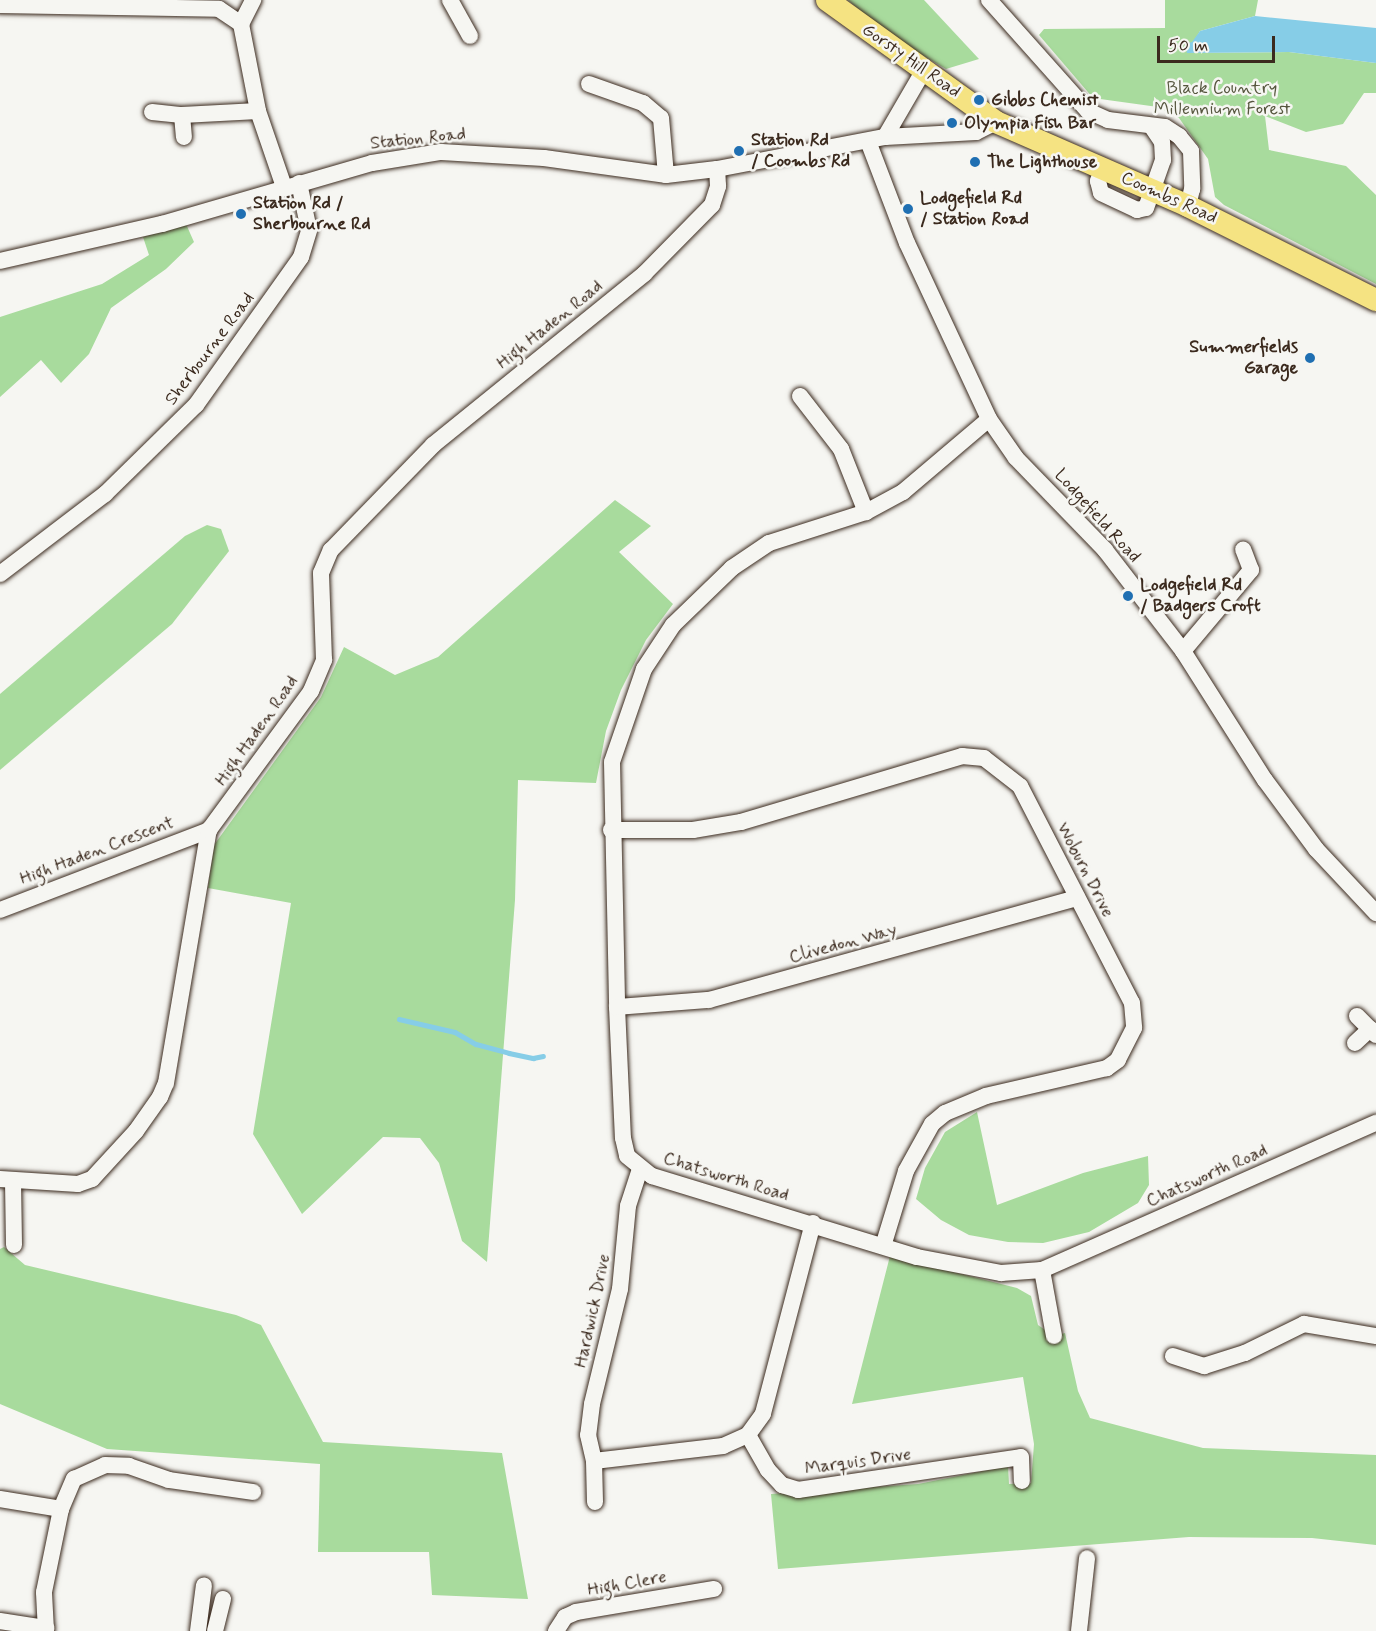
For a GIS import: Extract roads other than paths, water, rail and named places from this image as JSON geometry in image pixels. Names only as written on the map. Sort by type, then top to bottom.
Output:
[{"type":"main road","name":"Gorsty Hill Road","points":[[827,0],[996,122]]},
{"type":"main road","name":"Coombs Road","points":[[996,122],[1188,206],[1376,300]]},
{"type":"street","points":[[0,5],[219,9],[241,24],[253,0]]},
{"type":"street","points":[[450,0],[470,36]]},
{"type":"street","points":[[988,0],[1088,111],[1108,120],[1165,127],[1179,136],[1191,151],[1192,189],[1188,206]]},
{"type":"street","name":"Sherbourne Road","points":[[0,574],[105,494],[196,405],[301,256],[309,230],[292,185],[258,111],[241,24]]},
{"type":"street","points":[[876,139],[924,70]]},
{"type":"street","points":[[589,84],[643,103],[661,118],[666,175]]},
{"type":"street","points":[[152,112],[182,115],[258,111]]},
{"type":"street","points":[[182,115],[184,137]]},
{"type":"street","points":[[876,139],[976,132],[996,122]]},
{"type":"street","points":[[1152,127],[1162,142],[1163,160],[1154,192]]},
{"type":"street","name":"Station Road","points":[[0,261],[106,239],[372,163],[441,152],[544,158],[666,175],[717,170],[876,139]]},
{"type":"street","name":"Lodgefield Road","points":[[876,139],[907,243],[989,419],[1016,458],[1105,550],[1184,651],[1264,780],[1316,849],[1376,913]]},
{"type":"street","name":"High Haden Road","points":[[7,1180],[78,1184],[92,1179],[136,1131],[160,1096],[166,1083],[209,830],[311,691],[324,660],[321,573],[332,550],[433,445],[644,274],[712,205],[718,186],[717,170]]},
{"type":"street","points":[[800,396],[841,449],[866,512]]},
{"type":"street","name":"Chatsworth Road","points":[[989,419],[903,492],[866,512],[769,543],[732,568],[673,625],[644,669],[612,762],[611,830],[617,1007],[623,1138],[627,1156],[640,1169],[884,1246],[951,1266],[1001,1272],[1042,1270],[1376,1123]]},
{"type":"street","points":[[1184,651],[1251,570],[1243,549]]},
{"type":"street","name":"Woburn Drive","points":[[611,830],[693,830],[741,822],[962,756],[984,758],[1020,786],[1132,1004],[1134,1028],[1125,1050],[1107,1068],[986,1096],[945,1113],[932,1124],[906,1171],[884,1246]]},
{"type":"street","name":"High Haden Crescent","points":[[0,910],[209,830]]},
{"type":"street","name":"Clivedon Way","points":[[617,1007],[709,1000],[1077,898]]},
{"type":"street","points":[[1355,1043],[1373,1032],[1357,1016]]},
{"type":"street","name":"Hardwick Drive","points":[[595,1502],[594,1461],[588,1435],[592,1404],[620,1290],[628,1206],[640,1169]]},
{"type":"street","points":[[7,1180],[14,1245]]},
{"type":"street","points":[[594,1461],[723,1446],[748,1434],[763,1414],[813,1223]]},
{"type":"street","points":[[1042,1270],[1054,1336]]},
{"type":"street","points":[[1173,1356],[1204,1366],[1245,1353],[1304,1324],[1376,1335]]},
{"type":"street","name":"Marquis Drive","points":[[748,1434],[768,1470],[782,1485],[798,1491],[1021,1457],[1022,1481]]},
{"type":"street","points":[[0,1621],[46,1629],[44,1592],[61,1509],[74,1479],[105,1466],[129,1466],[169,1480],[253,1492]]},
{"type":"street","points":[[0,1499],[61,1509]]},
{"type":"street","points":[[1079,1631],[1087,1558]]},
{"type":"street","points":[[198,1631],[204,1585]]},
{"type":"street","name":"High Clere","points":[[556,1631],[565,1617],[576,1612],[714,1589]]},
{"type":"street","points":[[215,1631],[223,1599]]},
{"type":"water","points":[[1255,16],[1376,28],[1376,63],[1289,52],[1187,53],[1185,44],[1192,42],[1200,31]]},
{"type":"waterway","points":[[399,1019],[455,1032],[476,1044],[509,1053],[533,1058],[543,1056]]},
{"type":"place","name":"Gibbs Chemist","points":[[979,100]]},
{"type":"place","name":"Olympia Fish Bar","points":[[952,123]]},
{"type":"place","name":"Station Rd / Coombs Rd","points":[[739,151]]},
{"type":"place","name":"The Lighthouse","points":[[975,162]]},
{"type":"place","name":"Lodgefield Rd / Station Road","points":[[908,209]]},
{"type":"place","name":"Station Rd / Sherbourne Rd","points":[[241,214]]},
{"type":"place","name":"Summerfields Garage","points":[[1310,358]]},
{"type":"place","name":"Lodgefield Rd / Badgers Croft","points":[[1128,596]]},
{"type":"park label","name":"Black Country Millennium Forest","points":[[1222,100]]}]
